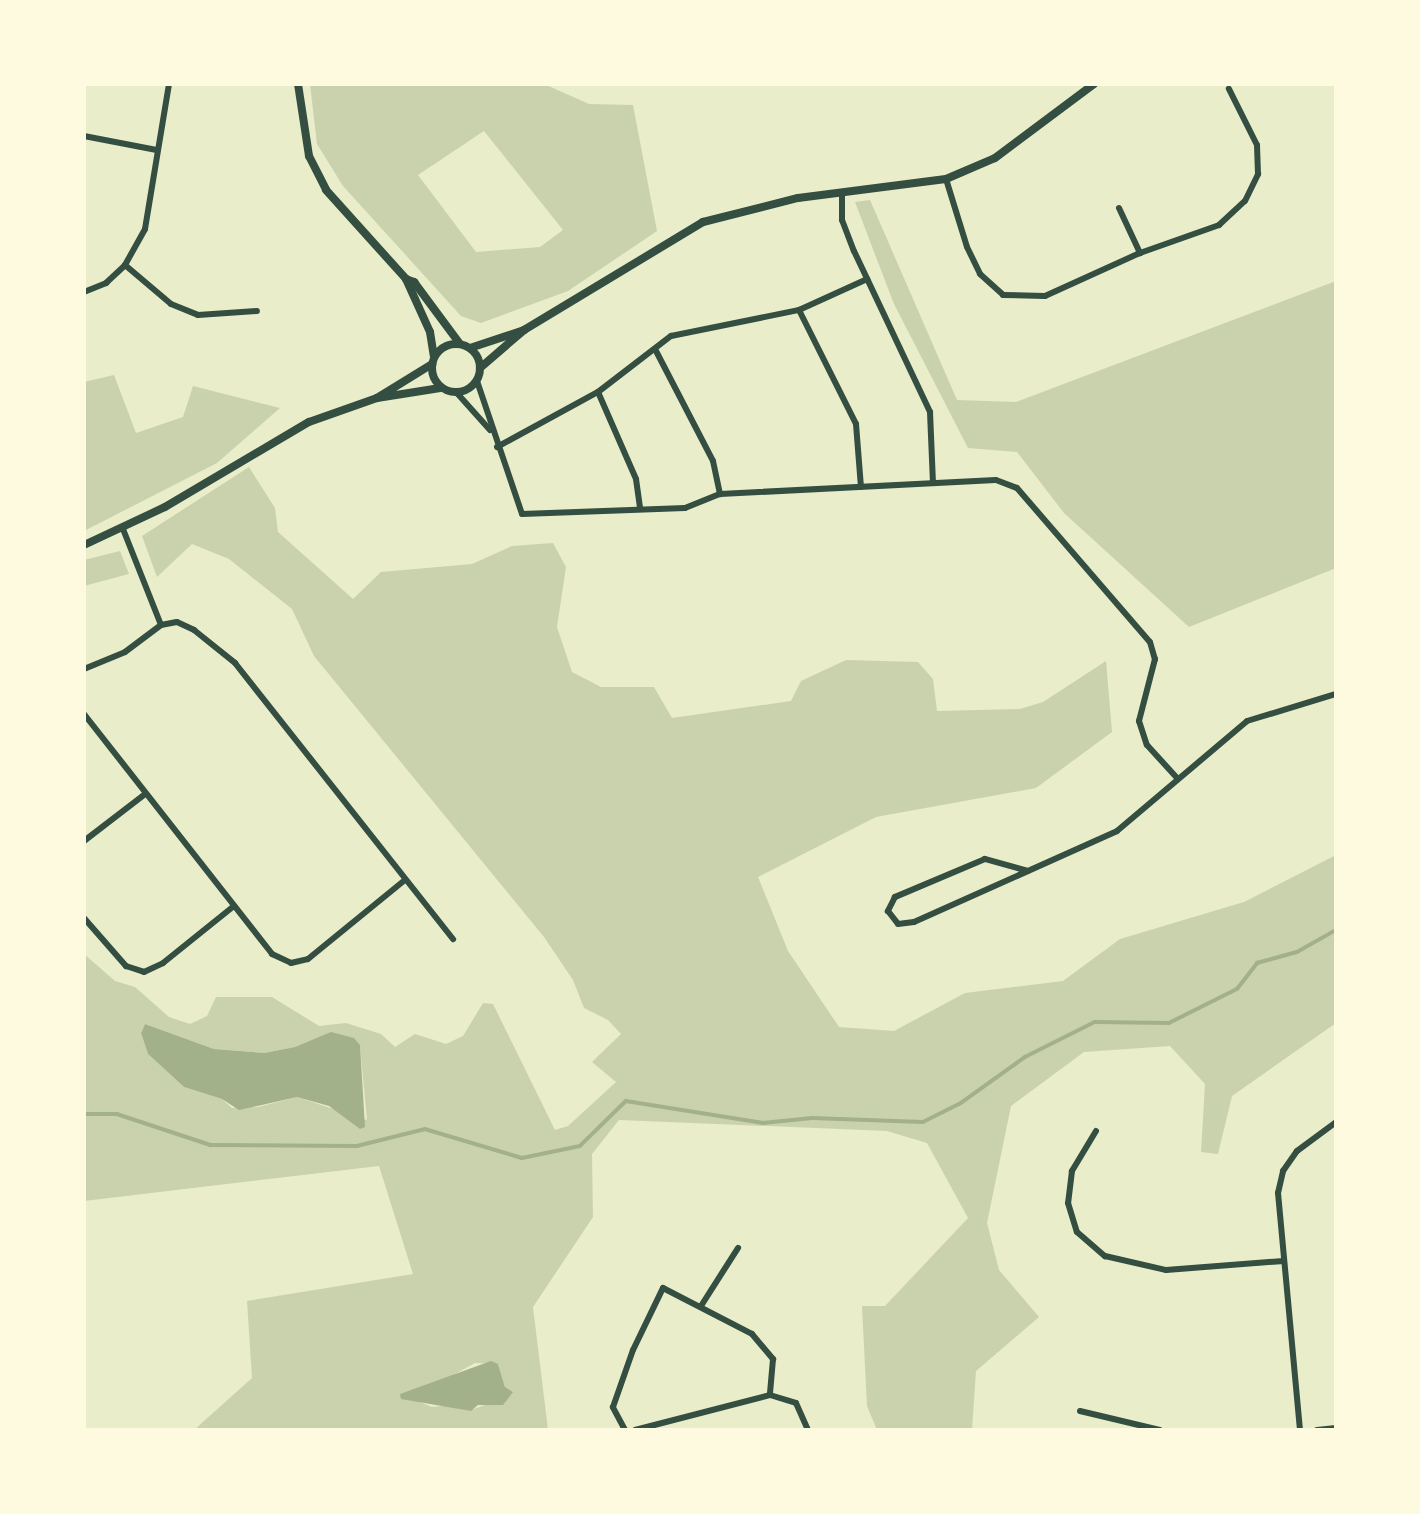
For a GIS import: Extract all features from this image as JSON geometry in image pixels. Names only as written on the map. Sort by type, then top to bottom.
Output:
[{"type":"street","points":[[84,292],[106,283],[125,265],[145,229],[169,84]]},
{"type":"street","points":[[298,84],[309,156],[326,190],[406,279],[430,332],[440,387]]},
{"type":"street","points":[[1094,84],[995,159],[946,179],[797,198],[703,222],[524,330],[480,368],[477,381],[490,430],[522,514],[685,508],[720,494],[996,480],[1017,488],[1150,642],[1154,659],[1139,721],[1147,746],[1177,778]]},
{"type":"street","points":[[946,179],[967,247],[980,274],[1003,295],[1045,296],[1140,253],[1219,225],[1245,201],[1258,174],[1257,145],[1229,89]]},
{"type":"street","points":[[84,136],[157,150]]},
{"type":"street","points":[[842,193],[842,220],[930,412],[933,483]]},
{"type":"street","points":[[1119,208],[1140,253]]},
{"type":"street","points":[[125,265],[171,303],[198,315],[257,311]]},
{"type":"street","points":[[406,279],[414,282],[460,344]]},
{"type":"street","points":[[497,447],[598,392],[671,336],[799,310],[867,279]]},
{"type":"street","points":[[799,310],[856,424],[861,487]]},
{"type":"street","points":[[377,398],[433,360],[446,346],[460,344],[470,348],[524,330]]},
{"type":"street","points":[[470,348],[480,368]]},
{"type":"street","points":[[655,349],[713,461],[720,494]]},
{"type":"street","points":[[456,393],[477,381]]},
{"type":"street","points":[[84,545],[123,529],[278,437],[377,398],[440,387],[456,393],[490,430]]},
{"type":"street","points":[[598,392],[636,479],[640,509]]},
{"type":"street","points":[[123,529],[161,625]]},
{"type":"street","points":[[84,669],[125,652],[161,625],[177,622],[194,630],[234,663],[453,939]]},
{"type":"street","points":[[1028,870],[985,859],[895,897],[888,911],[898,924],[914,922],[1117,831],[1247,721],[1336,694]]},
{"type":"street","points":[[84,714],[272,954],[291,963],[308,959],[405,880]]},
{"type":"street","points":[[84,841],[145,794]]},
{"type":"street","points":[[84,918],[126,966],[144,972],[163,963],[234,906]]},
{"type":"street","points":[[1300,1430],[1278,1193],[1283,1171],[1297,1151],[1336,1122]]},
{"type":"street","points":[[1097,1131],[1072,1171],[1068,1203],[1077,1232],[1105,1256],[1166,1270],[1284,1261]]},
{"type":"street","points":[[701,1306],[738,1248]]},
{"type":"street","points":[[625,1430],[613,1407],[633,1350],[663,1288],[752,1334],[773,1359],[770,1395]]},
{"type":"street","points":[[635,1430],[770,1395],[796,1403],[808,1430]]},
{"type":"street","points":[[1080,1411],[1160,1430]]},
{"type":"street","points":[[1317,1430],[1336,1428]]},
{"type":"shaded area","points":[[310,84],[544,84],[589,104],[633,105],[657,231],[568,291],[481,323],[461,316],[343,186],[317,144]],"holes":[[[484,131],[563,230],[540,247],[476,252],[418,175]]]},
{"type":"shaded area","points":[[870,200],[957,400],[1016,402],[1336,281],[1336,568],[1189,627],[1064,513],[1017,452],[968,448],[894,304],[855,202]]},
{"type":"shaded area","points":[[114,375],[136,433],[183,417],[193,386],[280,408],[217,463],[84,531],[84,382]]},
{"type":"shaded area","points":[[249,467],[275,508],[278,532],[353,599],[381,572],[472,564],[512,546],[553,543],[566,567],[557,627],[572,672],[601,687],[654,687],[672,718],[791,701],[801,681],[846,660],[918,662],[933,679],[937,711],[1020,709],[1043,702],[1106,661],[1112,732],[1036,788],[876,817],[758,877],[788,951],[839,1027],[894,1031],[965,993],[1063,981],[1120,939],[1244,902],[1336,855],[1336,1023],[1232,1096],[1218,1154],[1201,1152],[1205,1084],[1170,1046],[1084,1052],[1011,1106],[987,1223],[999,1270],[1039,1317],[976,1371],[972,1430],[877,1430],[867,1406],[862,1306],[885,1306],[968,1218],[927,1143],[887,1131],[619,1120],[592,1154],[593,1217],[533,1307],[548,1430],[194,1430],[252,1378],[247,1301],[413,1274],[379,1166],[84,1201],[84,954],[115,981],[135,987],[169,1017],[190,1024],[207,1016],[216,997],[272,997],[319,1026],[346,1023],[381,1034],[395,1047],[415,1034],[446,1044],[463,1036],[483,1003],[493,1004],[555,1130],[568,1126],[616,1082],[592,1062],[621,1034],[608,1020],[584,1008],[573,980],[544,937],[314,656],[292,609],[229,559],[192,544],[157,577],[142,536]],"holes":[[[145,1024],[214,1049],[264,1053],[295,1047],[331,1033],[353,1038],[360,1046],[367,1120],[297,1097],[258,1107],[232,1108],[222,1099],[184,1087],[148,1054],[141,1033]],[[475,1363],[498,1364],[505,1387],[488,1404],[471,1410],[453,1405],[432,1407],[400,1394],[437,1384]]]},
{"type":"shaded area","points":[[120,551],[129,574],[84,586],[84,560]]},
{"type":"shaded area","points":[[145,1024],[214,1049],[264,1053],[295,1047],[331,1032],[354,1038],[360,1045],[365,1127],[360,1129],[329,1106],[297,1097],[239,1110],[222,1099],[184,1087],[148,1054],[141,1033]]},
{"type":"shaded area","points":[[491,1361],[498,1364],[505,1387],[513,1392],[503,1405],[478,1405],[471,1411],[401,1399],[400,1394]]},
{"type":"waterway","points":[[84,1114],[117,1114],[211,1145],[357,1146],[425,1129],[522,1158],[580,1146],[626,1101],[763,1123],[812,1118],[923,1122],[961,1103],[1025,1057],[1095,1022],[1169,1023],[1237,989],[1257,963],[1297,952],[1336,930]]}]
